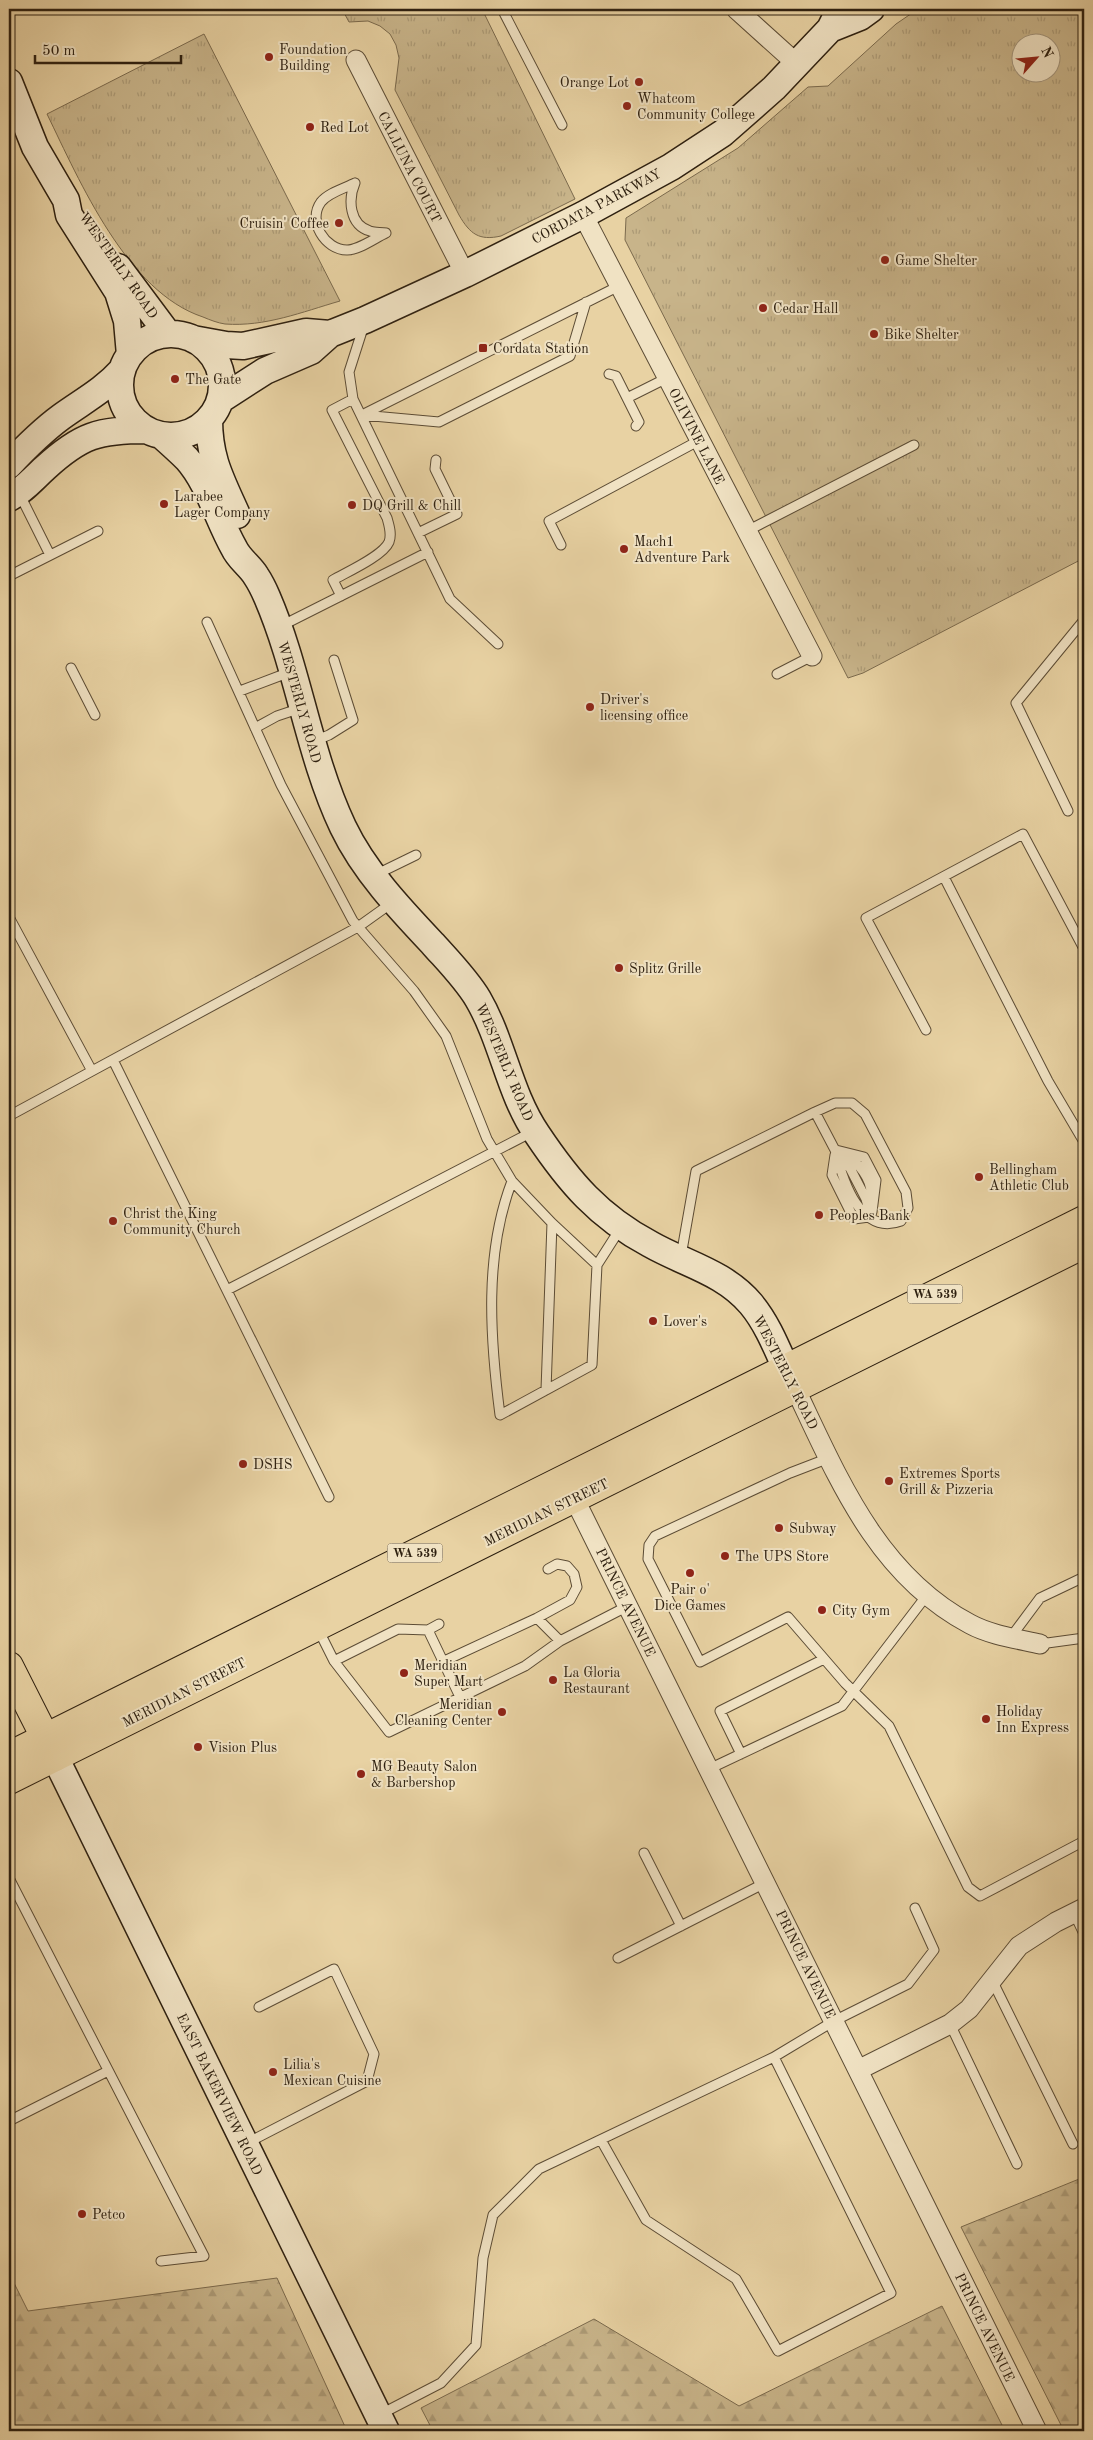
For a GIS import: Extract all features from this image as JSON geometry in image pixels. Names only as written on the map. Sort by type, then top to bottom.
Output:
[{"type":"main road","name":"MERIDIAN STREET","points":[[9,1756],[50,1747],[316,1626],[574,1498],[790,1378],[1084,1220]]},
{"type":"main road","points":[[971,1300],[998,1275],[1084,1232]]},
{"type":"main road","name":"MERIDIAN STREET","points":[[9,1780],[50,1747],[645,1439],[971,1300],[1084,1244]]},
{"type":"main road","points":[[574,1498],[590,1479],[613,1467],[645,1439]]},
{"type":"main road","points":[[9,1666],[50,1747]]},
{"type":"street","points":[[736,9],[797,64]]},
{"type":"street","name":"CORDATA PARKWAY","points":[[215,409],[257,375],[311,351],[330,334],[465,274],[672,167],[723,133],[797,64],[835,19],[860,16],[871,9]]},
{"type":"street","name":"CALLUNA COURT","points":[[356,60],[465,274]]},
{"type":"street","name":"WESTERLY ROAD","points":[[9,82],[35,147],[66,200],[69,215],[118,292],[127,321],[126,362]]},
{"type":"street","name":"WESTERLY ROAD","points":[[66,200],[80,209],[127,281],[179,336]]},
{"type":"street","name":"OLIVINE LANE","points":[[584,214],[619,286],[812,656]]},
{"type":"street","name":"CORDATA PARKWAY","points":[[179,336],[226,345],[243,346],[306,332],[330,334]]},
{"type":"street","points":[[9,465],[37,437],[106,387],[140,344],[154,337],[179,336],[203,346],[213,357],[221,378],[215,409],[199,428],[188,433],[109,431],[77,441],[14,496]]},
{"type":"street","points":[[126,362],[120,387],[124,404],[133,419],[154,433]]},
{"type":"street","name":"WESTERLY ROAD","points":[[215,409],[210,444],[216,468],[250,542],[256,574],[278,627],[320,774],[345,830],[375,876],[478,998],[500,1048],[519,1104],[535,1131],[578,1189],[598,1210],[621,1228],[723,1278],[751,1305],[768,1330],[829,1458],[864,1524],[892,1561],[927,1595],[971,1625],[1040,1644]]},
{"type":"street","name":"WESTERLY ROAD","points":[[154,433],[188,460],[217,512],[235,551],[256,574]]},
{"type":"street","name":"PRINCE AVENUE","points":[[574,1498],[1037,2431]]},
{"type":"street","name":"EAST BAKERVIEW ROAD","points":[[50,1747],[382,2423]]},
{"type":"street","points":[[858,2070],[950,2024],[969,2009],[1019,1946],[1079,1911]]},
{"type":"lane","points":[[502,9],[562,125]]},
{"type":"lane","points":[[355,182],[349,195],[350,206],[358,223],[368,231],[386,232],[348,251],[333,248],[325,240],[317,226],[316,211],[322,201],[355,182]]},
{"type":"lane","points":[[362,416],[619,286]]},
{"type":"lane","points":[[362,416],[438,422],[570,356],[586,302]]},
{"type":"lane","points":[[365,320],[349,372],[353,399],[450,599],[498,644]]},
{"type":"lane","points":[[609,374],[616,376],[639,422],[636,426]]},
{"type":"lane","points":[[627,398],[667,378]]},
{"type":"lane","points":[[341,596],[333,580],[383,551],[390,541],[390,529],[387,518],[332,410],[353,399]]},
{"type":"lane","points":[[561,545],[549,521],[700,440]]},
{"type":"lane","points":[[747,531],[914,445]]},
{"type":"lane","points":[[418,532],[456,514],[435,469],[436,460]]},
{"type":"lane","points":[[14,496],[50,555]]},
{"type":"lane","points":[[9,576],[98,531]]},
{"type":"lane","points":[[278,627],[428,552]]},
{"type":"lane","points":[[1068,811],[1016,703],[1084,620]]},
{"type":"lane","points":[[207,622],[285,793],[353,921],[414,990],[446,1036],[494,1153],[512,1181],[552,1223],[597,1265]]},
{"type":"lane","points":[[777,674],[812,656]]},
{"type":"lane","points":[[311,742],[329,735],[353,720],[334,660]]},
{"type":"lane","points":[[71,668],[95,714]]},
{"type":"lane","points":[[240,691],[292,671]]},
{"type":"lane","points":[[256,728],[277,716],[301,708]]},
{"type":"lane","points":[[926,1030],[866,918],[1023,834],[1084,949]]},
{"type":"lane","points":[[375,876],[416,855]]},
{"type":"lane","points":[[944,877],[1048,1081],[1084,1142]]},
{"type":"lane","points":[[9,1116],[358,927],[395,901]]},
{"type":"lane","points":[[9,917],[92,1071]]},
{"type":"lane","points":[[113,1060],[329,1497]]},
{"type":"lane","points":[[681,1259],[696,1171],[815,1112],[835,1103],[852,1104],[865,1114],[906,1192],[908,1208],[901,1221],[891,1225],[881,1225],[871,1217],[866,1199],[850,1168],[836,1150],[815,1112]]},
{"type":"lane","points":[[227,1290],[535,1131]]},
{"type":"lane","points":[[836,1150],[864,1157],[876,1180],[871,1217]]},
{"type":"lane","points":[[836,1150],[832,1176],[854,1219],[871,1217]]},
{"type":"lane","points":[[512,1181],[504,1202],[493,1261],[494,1365],[500,1415],[592,1365],[597,1265],[621,1228]]},
{"type":"lane","points":[[546,1390],[552,1223]]},
{"type":"lane","points":[[829,1458],[790,1473],[656,1536],[649,1545],[648,1559],[700,1662],[788,1617],[824,1659],[889,1726],[968,1887],[980,1896],[1084,1841]]},
{"type":"lane","points":[[442,1662],[538,1618],[570,1600],[577,1587],[574,1574],[567,1566],[557,1564],[548,1569]]},
{"type":"lane","points":[[1011,1637],[1040,1598],[1084,1577]]},
{"type":"lane","points":[[709,1769],[842,1706],[927,1595]]},
{"type":"lane","points":[[316,1626],[334,1661],[388,1732],[525,1666],[560,1641],[628,1606]]},
{"type":"lane","points":[[538,1618],[560,1641]]},
{"type":"lane","points":[[334,1661],[398,1629],[428,1630],[439,1624]]},
{"type":"lane","points":[[428,1630],[460,1697]]},
{"type":"lane","points":[[1040,1644],[1084,1638]]},
{"type":"lane","points":[[741,1754],[720,1710],[824,1659]]},
{"type":"lane","points":[[644,1853],[681,1926]]},
{"type":"lane","points":[[9,1878],[204,2256],[161,2261]]},
{"type":"lane","points":[[618,1958],[765,1883]]},
{"type":"lane","points":[[382,2423],[440,2383],[476,2345],[483,2258],[492,2215],[539,2169],[774,2057],[834,2021],[908,1984],[934,1950],[915,1908]]},
{"type":"lane","points":[[1079,1911],[1084,1934]]},
{"type":"lane","points":[[245,2145],[367,2081],[374,2054],[334,1969],[259,2007]]},
{"type":"lane","points":[[992,1980],[1073,2144]]},
{"type":"lane","points":[[950,2024],[1016,2164]]},
{"type":"lane","points":[[600,2140],[646,2220],[736,2279],[778,2351],[891,2293],[774,2057]]},
{"type":"lane","points":[[9,2121],[108,2071]]},
{"type":"green space","points":[[342,9],[482,9],[575,199],[501,236],[481,237],[471,231],[459,215],[395,90],[399,58],[396,45],[390,34],[380,26],[368,21],[349,22]]},
{"type":"green space","points":[[918,9],[1076,9],[1084,19],[1084,558],[863,673],[848,678],[625,240],[626,218],[738,148],[808,87],[828,86],[896,24]]},
{"type":"green space","points":[[204,34],[340,301],[283,318],[240,324],[225,324],[214,321],[176,304],[151,284],[129,260],[109,232],[75,171],[47,114]]},
{"type":"green space","points":[[1084,2177],[1084,2431],[1064,2431],[961,2227]]},
{"type":"green space","points":[[9,2273],[28,2311],[277,2278],[347,2431],[9,2431]]},
{"type":"green space","points":[[942,2306],[1005,2431],[433,2431],[421,2408],[594,2319],[739,2406]]},
{"type":"place","name":"Foundation Building","points":[[269,57]]},
{"type":"place","name":"Orange Lot","points":[[639,82]]},
{"type":"place","name":"Whatcom Community College","points":[[627,106]]},
{"type":"place","name":"Red Lot","points":[[310,127]]},
{"type":"place","name":"Cruisin' Coffee","points":[[339,223]]},
{"type":"place","name":"Game Shelter","points":[[885,260]]},
{"type":"place","name":"Cedar Hall","points":[[763,308]]},
{"type":"place","name":"Bike Shelter","points":[[874,334]]},
{"type":"place","name":"Cordata Station","points":[[483,348]]},
{"type":"place","name":"The Gate","points":[[175,379]]},
{"type":"place","name":"Larabee Lager Company","points":[[164,504]]},
{"type":"place","name":"DQ Grill & Chill","points":[[352,505]]},
{"type":"place","name":"Mach1 Adventure Park","points":[[624,549]]},
{"type":"place","name":"Driver's licensing office","points":[[590,707]]},
{"type":"place","name":"Splitz Grille","points":[[619,968]]},
{"type":"place","name":"Bellingham Athletic Club","points":[[979,1177]]},
{"type":"place","name":"Peoples Bank","points":[[819,1215]]},
{"type":"place","name":"Christ the King Community Church","points":[[113,1221]]},
{"type":"place","name":"Lover's","points":[[653,1321]]},
{"type":"place","name":"DSHS","points":[[243,1464]]},
{"type":"place","name":"Extremes Sports Grill & Pizzeria","points":[[889,1481]]},
{"type":"place","name":"Subway","points":[[779,1528]]},
{"type":"place","name":"The UPS Store","points":[[725,1556]]},
{"type":"place","name":"Pair o' Dice Games","points":[[690,1573]]},
{"type":"place","name":"City Gym","points":[[822,1610]]},
{"type":"place","name":"Meridian Super Mart","points":[[404,1673]]},
{"type":"place","name":"La Gloria Restaurant","points":[[553,1680]]},
{"type":"place","name":"Meridian Cleaning Center","points":[[502,1712]]},
{"type":"place","name":"Holiday Inn Express","points":[[986,1719]]},
{"type":"place","name":"Vision Plus","points":[[198,1747]]},
{"type":"place","name":"MG Beauty Salon & Barbershop","points":[[361,1774]]},
{"type":"place","name":"Lilia's Mexican Cuisine","points":[[273,2072]]},
{"type":"place","name":"Petco","points":[[82,2214]]}]
